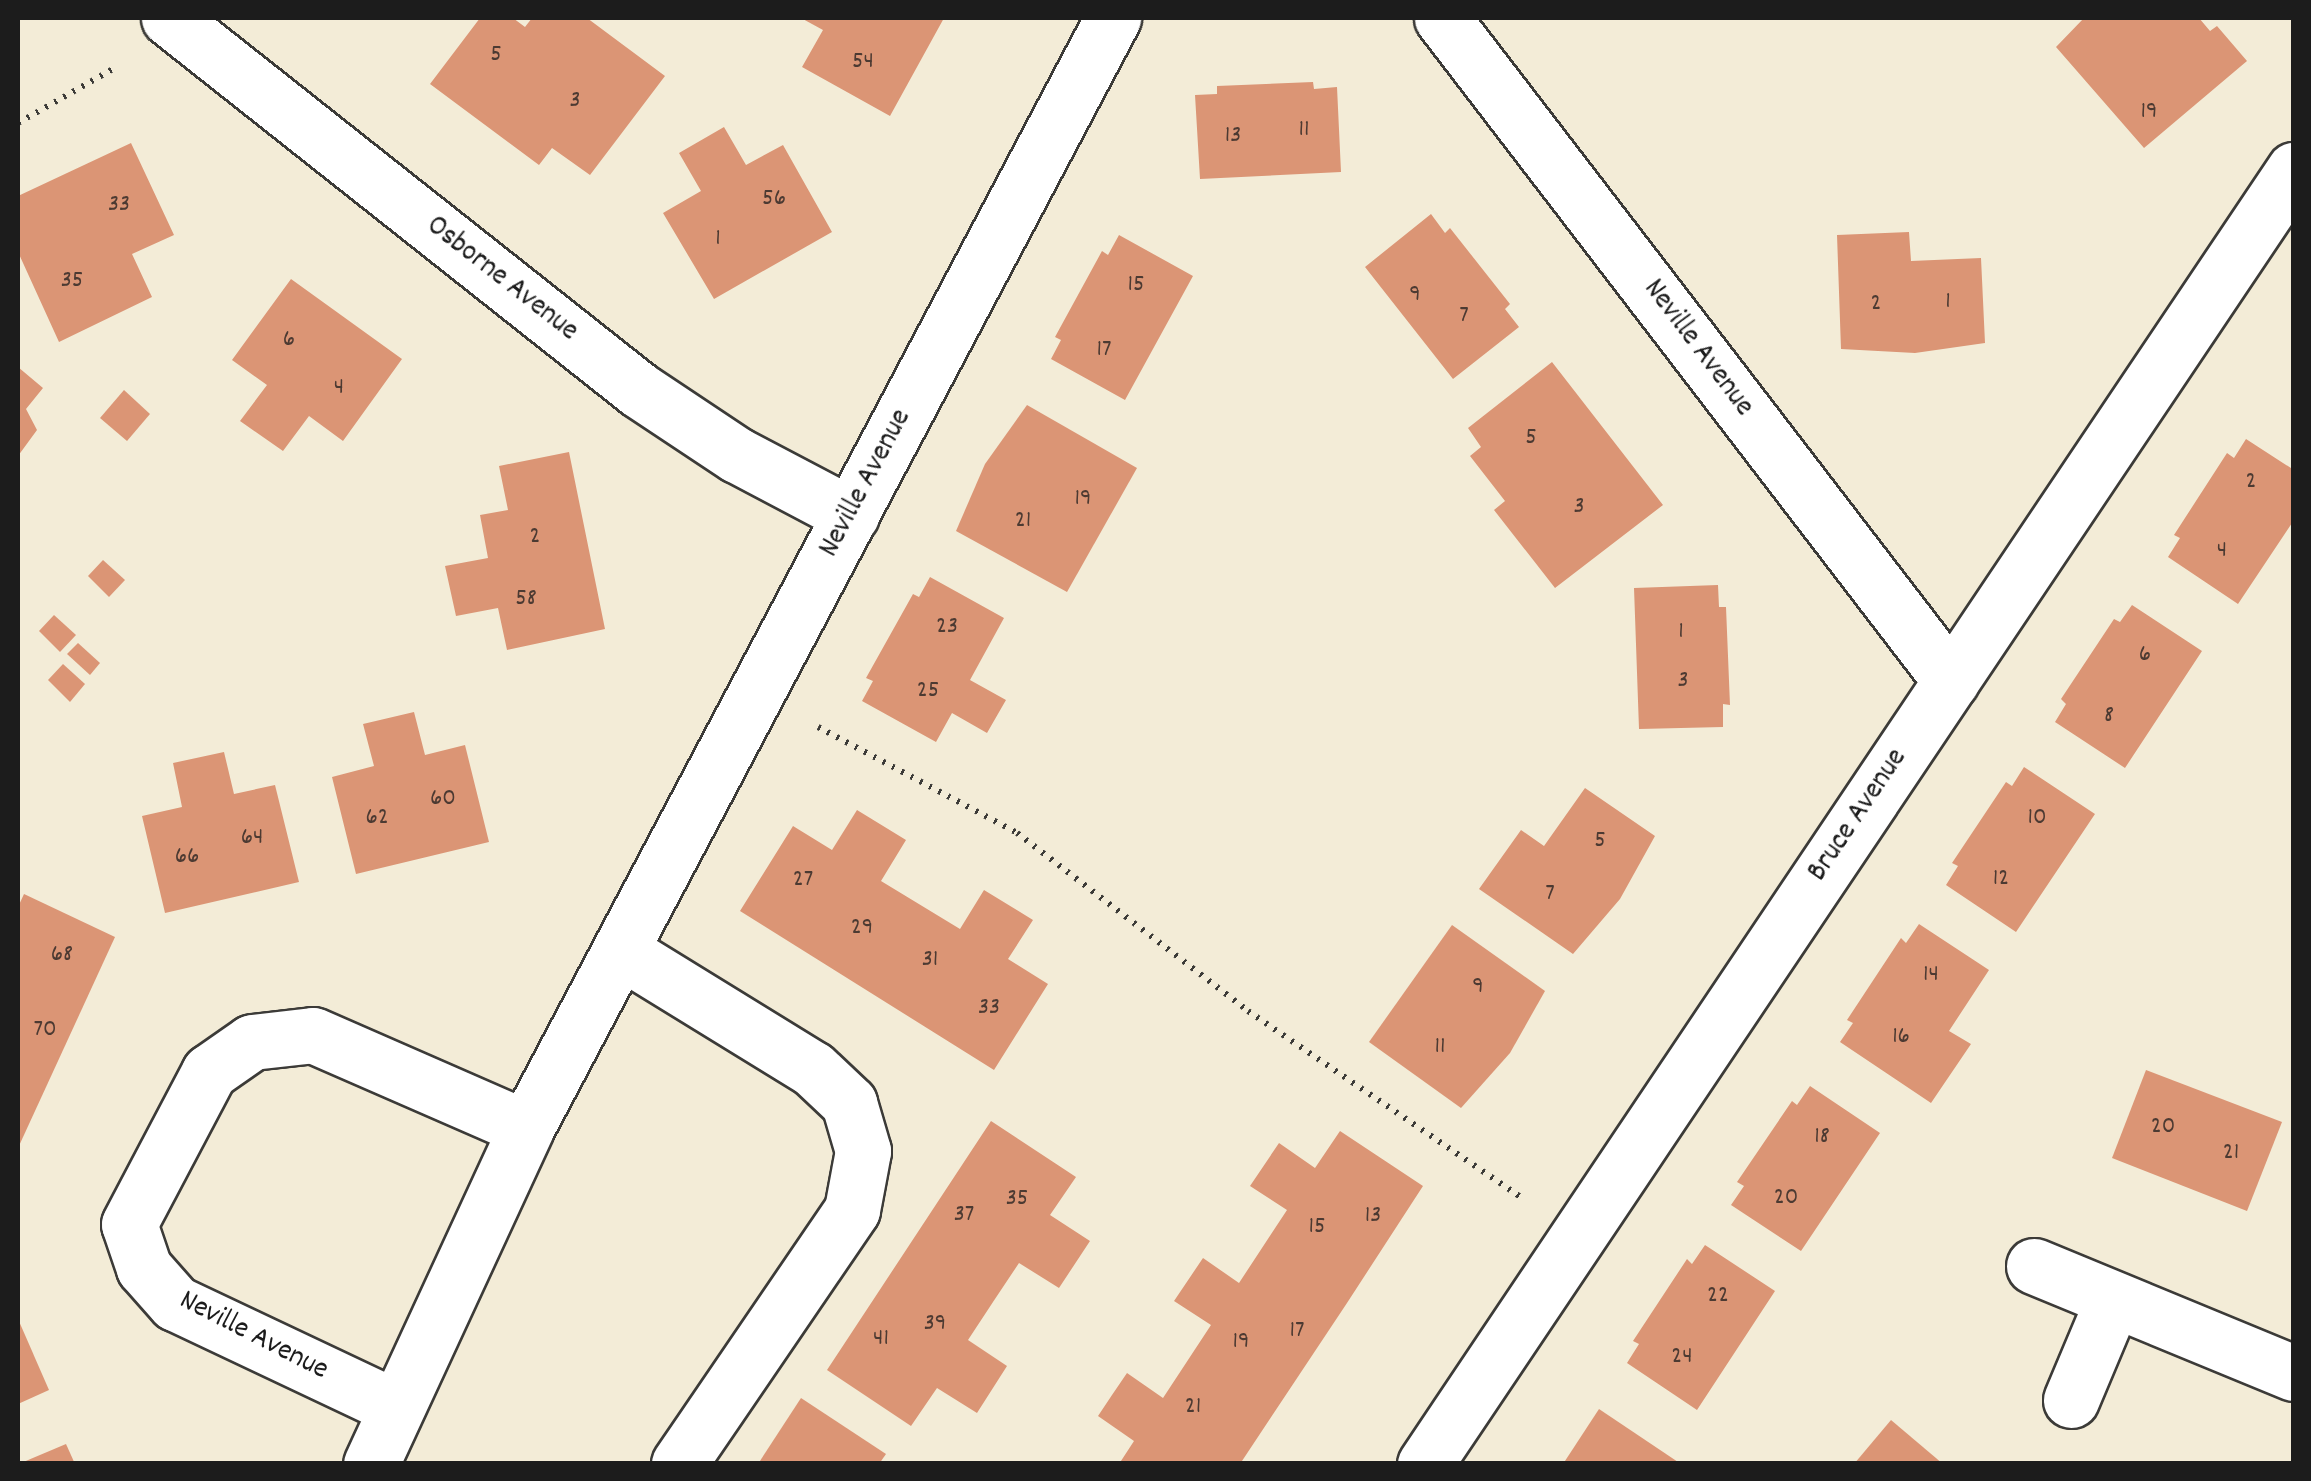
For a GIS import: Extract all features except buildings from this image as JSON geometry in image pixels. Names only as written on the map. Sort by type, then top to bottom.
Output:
[{"type":"street","name":"Osborne Avenue","points":[[169,18],[639,390],[737,455],[851,515]]},
{"type":"street","name":"Neville Avenue","points":[[370,1464],[393,1406],[526,1128],[1113,18]]},
{"type":"street","name":"Neville Avenue","points":[[1442,18],[1950,681]]},
{"type":"street","name":"Bruce Avenue","points":[[1426,1464],[1575,1235],[2294,170]]},
{"type":"street","points":[[621,951],[813,1069],[849,1103],[863,1150],[852,1210],[679,1464]]},
{"type":"street","name":"Neville Avenue","points":[[393,1406],[174,1303],[144,1268],[129,1224],[209,1072],[252,1042],[313,1035],[526,1128]]},
{"type":"street","points":[[2034,1266],[2294,1373]]},
{"type":"street","points":[[2070,1400],[2113,1300]]},
{"type":"path","points":[[18,123],[130,60]]},
{"type":"path","points":[[754,693],[1017,833],[1248,1011],[1575,1235]]}]
